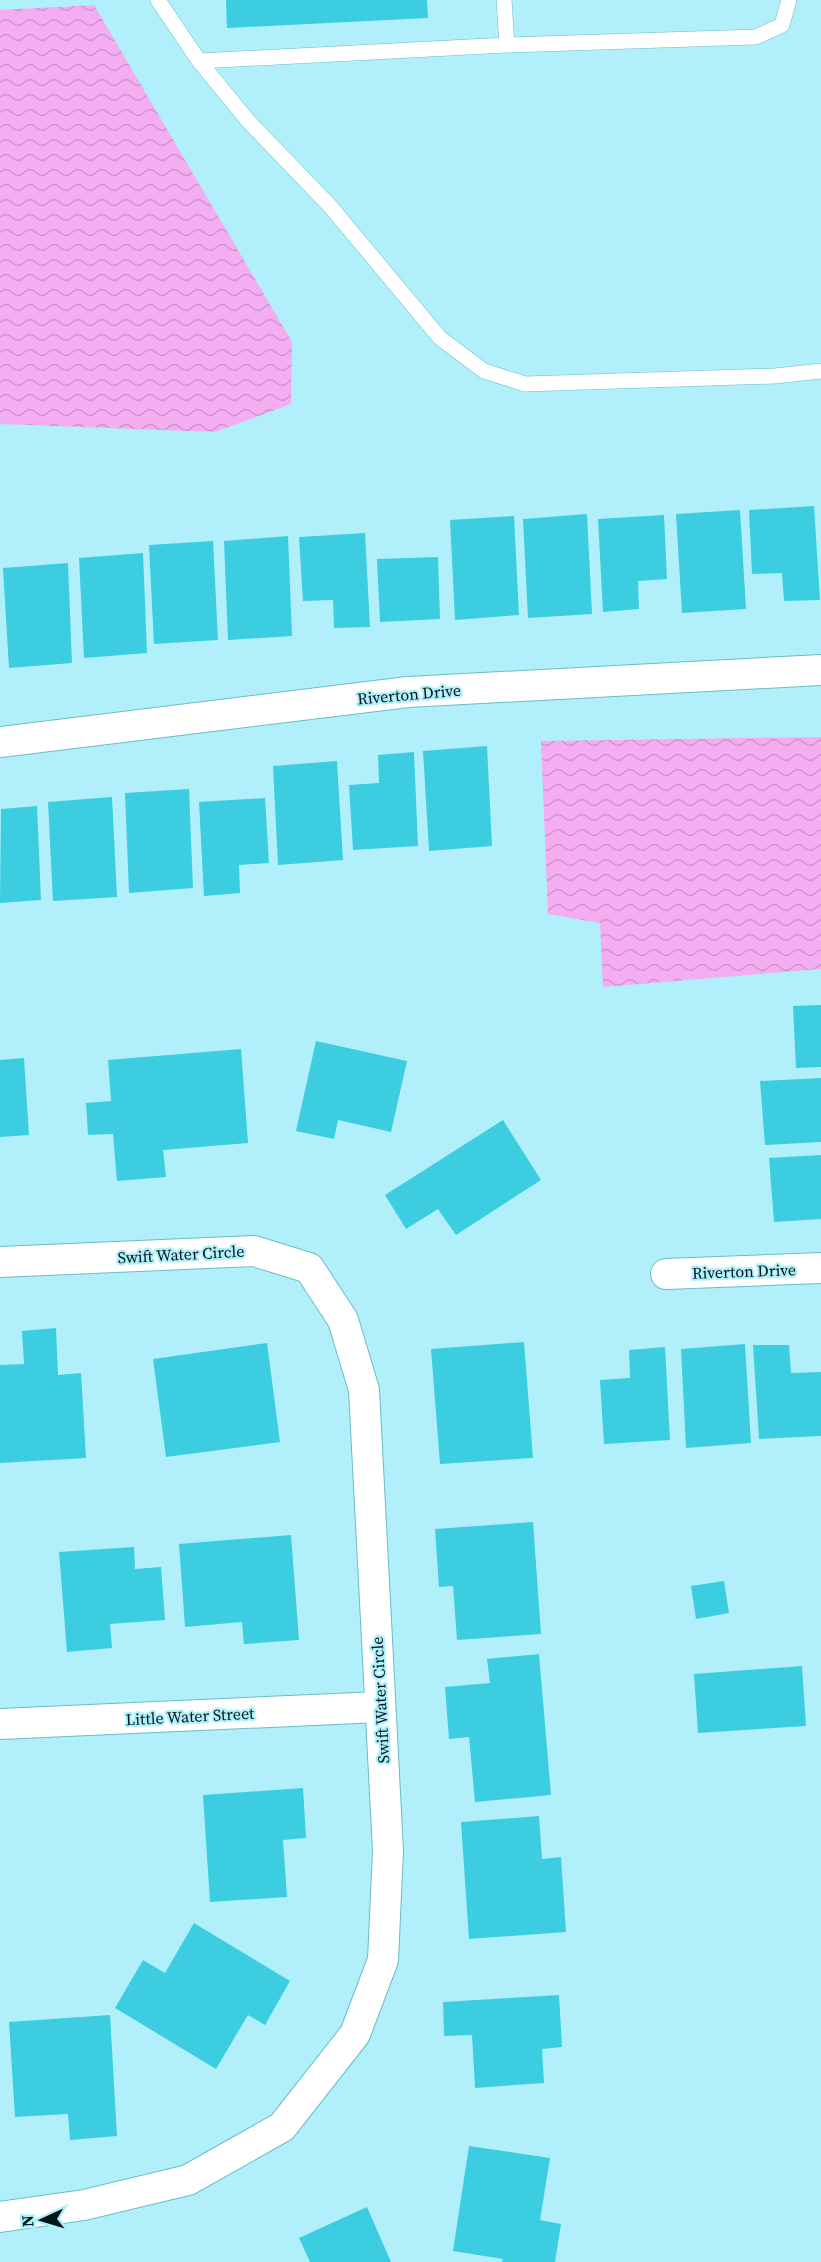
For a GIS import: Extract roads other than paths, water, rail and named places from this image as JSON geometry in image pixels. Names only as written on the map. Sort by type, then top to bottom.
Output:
[{"type":"street","name":"Riverton Drive","points":[[0,742],[408,692],[821,670]]},
{"type":"street","name":"Swift Water Circle","points":[[0,1262],[254,1251],[309,1268],[343,1320],[364,1390],[388,1851],[383,1960],[355,2034],[282,2127],[188,2180],[84,2205],[0,2217]]},
{"type":"street","name":"Riverton Drive","points":[[666,1274],[821,1268]]},
{"type":"street","name":"Little Water Street","points":[[0,1724],[381,1707]]},
{"type":"lane","points":[[159,0],[199,61],[249,122],[330,206],[440,338],[484,371],[525,384],[775,376],[821,371]]},
{"type":"lane","points":[[504,0],[507,45]]},
{"type":"lane","points":[[199,61],[507,45],[756,37],[782,25],[789,0]]},
{"type":"water","points":[[94,5],[292,342],[291,404],[215,432],[0,424],[0,10]]},
{"type":"water","points":[[821,737],[821,969],[603,987],[600,923],[548,914],[541,741]]}]
